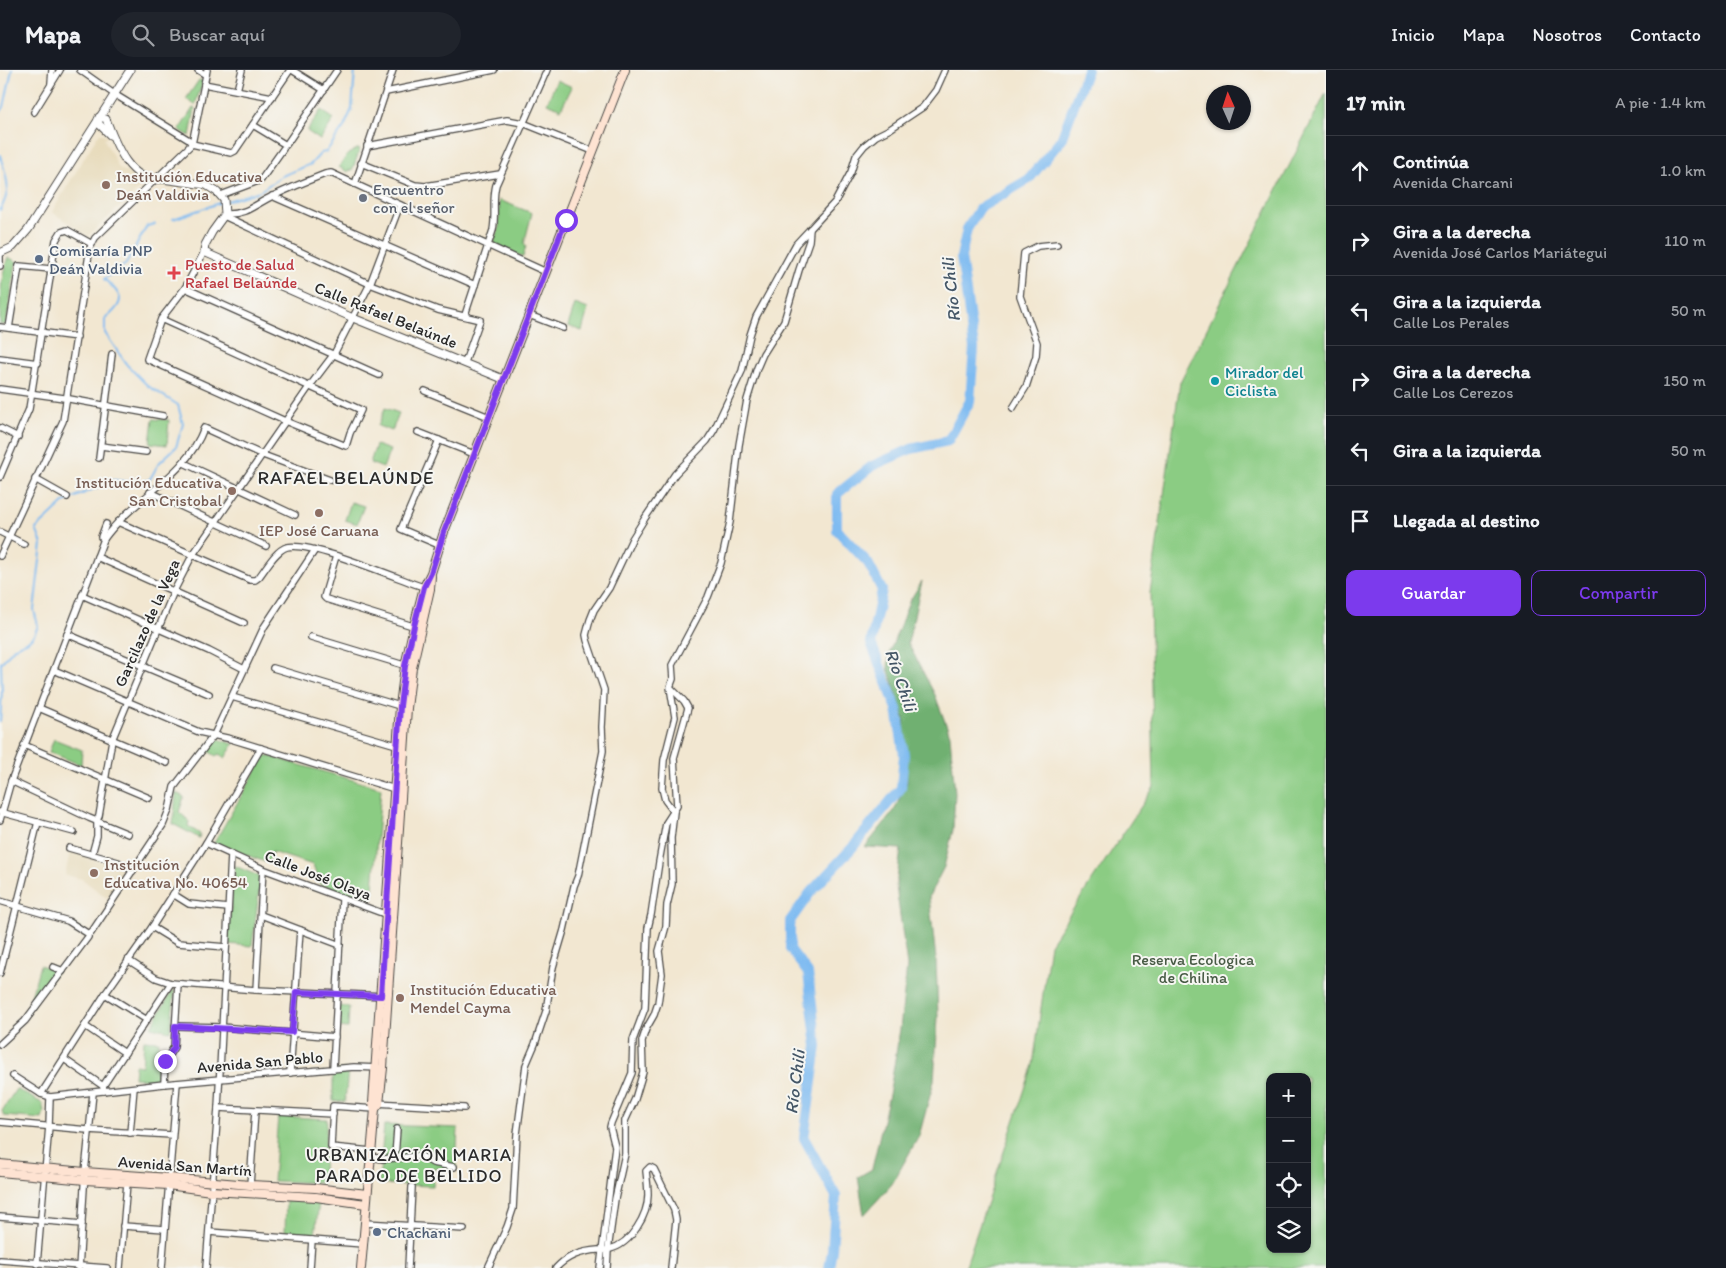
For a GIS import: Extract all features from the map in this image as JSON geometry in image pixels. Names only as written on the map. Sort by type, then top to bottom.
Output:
[{"type":"main road","points":[[361,1268],[380,1068],[404,707],[417,627],[440,545],[625,70]]},
{"type":"main road","name":"Avenida San Martín","points":[[0,1164],[45,1172],[85,1176],[315,1188],[367,1194]]},
{"type":"main road","name":"Avenida San Martín","points":[[0,1172],[45,1172]]},
{"type":"main road","name":"Avenida San Martín","points":[[85,1176],[126,1183],[169,1181],[211,1191],[316,1197],[366,1204]]},
{"type":"street","points":[[50,87],[52,70]]},
{"type":"street","points":[[34,112],[60,70]]},
{"type":"street","points":[[80,70],[114,94],[189,140],[192,144],[231,153],[234,152],[291,70],[324,90]]},
{"type":"street","points":[[0,266],[0,253],[13,248],[28,230],[130,70]]},
{"type":"street","points":[[0,556],[63,421],[92,244],[95,238],[192,144],[206,72],[198,70]]},
{"type":"street","points":[[237,90],[242,70]]},
{"type":"street","points":[[253,125],[286,145],[337,70]]},
{"type":"street","points":[[354,184],[393,70]]},
{"type":"street","points":[[386,92],[494,70]]},
{"type":"street","points":[[465,315],[489,246],[495,218],[494,194],[500,174],[545,70]]},
{"type":"street","points":[[488,1268],[513,1209],[518,1134],[526,1065],[546,1011],[552,967],[578,876],[603,751],[604,690],[586,640],[587,628],[594,610],[609,588],[625,552],[645,518],[676,474],[707,441],[714,430],[742,371],[756,317],[796,244],[835,202],[851,172],[856,156],[864,146],[876,136],[923,107],[936,90],[945,70]]},
{"type":"street","points":[[204,84],[272,97]]},
{"type":"street","points":[[106,125],[110,102]]},
{"type":"street","points":[[99,118],[106,119],[106,125],[126,162],[140,174],[156,180],[162,179],[210,186],[224,206],[370,284],[438,310],[480,320],[465,362]]},
{"type":"street","points":[[367,146],[507,120],[523,123],[593,151]]},
{"type":"street","points":[[90,132],[106,125]]},
{"type":"street","points":[[161,319],[361,410],[346,446],[285,421],[147,359],[161,319],[185,288],[204,252],[224,206],[261,180],[284,149]]},
{"type":"street","points":[[362,163],[415,185],[424,186],[500,174]]},
{"type":"street","points":[[224,206],[239,214],[272,196],[324,174],[331,173],[546,272]]},
{"type":"street","points":[[272,196],[475,285]]},
{"type":"street","name":"Garcilazo de la Vega","points":[[92,854],[97,836],[97,820],[106,781],[112,740],[174,591],[192,556],[285,421],[334,354],[370,284],[400,205]]},
{"type":"street","points":[[674,812],[665,800],[662,788],[664,760],[675,717],[670,687],[673,679],[673,660],[708,597],[721,563],[730,522],[739,444],[752,382],[762,354],[784,321],[809,241],[810,229]]},
{"type":"street","points":[[0,477],[3,463],[18,436],[29,409],[38,363],[55,243],[62,232],[67,230],[92,244]]},
{"type":"street","points":[[1013,408],[1026,387],[1036,356],[1037,343],[1020,296],[1024,252],[1038,246],[1057,244]]},
{"type":"street","name":"Calle Rafael Belaúnde","points":[[204,252],[353,318],[504,379]]},
{"type":"street","points":[[8,328],[19,266],[51,269]]},
{"type":"street","points":[[185,288],[379,375]]},
{"type":"street","points":[[529,314],[563,328]]},
{"type":"street","points":[[0,327],[77,337]]},
{"type":"street","points":[[99,458],[112,354]]},
{"type":"street","points":[[0,358],[38,363]]},
{"type":"street","points":[[0,389],[163,416]]},
{"type":"street","points":[[425,391],[489,417]]},
{"type":"street","points":[[0,428],[18,436]]},
{"type":"street","points":[[0,820],[11,782],[38,708],[104,539],[118,522],[184,463],[194,449],[204,428],[263,455],[330,480]]},
{"type":"street","points":[[418,432],[474,454]]},
{"type":"street","points":[[438,440],[401,529],[440,545]]},
{"type":"street","points":[[101,446],[146,452]]},
{"type":"street","points":[[184,463],[295,515]]},
{"type":"street","points":[[35,480],[67,497]]},
{"type":"street","points":[[150,492],[266,546]]},
{"type":"street","points":[[118,522],[250,580],[255,580],[259,577],[280,551],[287,547],[298,546],[336,556],[427,588]]},
{"type":"street","points":[[104,539],[101,537],[106,524]]},
{"type":"street","points":[[0,532],[24,544]]},
{"type":"street","points":[[0,1044],[25,1021],[63,971],[163,825],[174,787],[214,735],[264,627],[315,550]]},
{"type":"street","points":[[336,556],[324,597],[326,600],[417,627]]},
{"type":"street","points":[[97,557],[244,623]]},
{"type":"street","points":[[82,595],[209,651],[244,669]]},
{"type":"street","points":[[68,634],[209,694]]},
{"type":"street","points":[[311,637],[409,667]]},
{"type":"street","points":[[273,668],[404,707]]},
{"type":"street","points":[[54,670],[198,732],[261,748],[398,790]]},
{"type":"street","points":[[600,1268],[625,1154],[625,1121],[635,1099],[643,1072],[642,1041],[646,1029],[656,1012],[662,974],[659,952],[666,926],[667,905],[672,884],[671,838],[674,812],[677,806],[674,758],[688,708],[684,701],[670,687]]},
{"type":"street","points":[[232,697],[401,747]]},
{"type":"street","points":[[38,708],[167,764]]},
{"type":"street","points":[[24,746],[149,798]]},
{"type":"street","points":[[41,1094],[105,994],[152,927],[206,844],[261,748]]},
{"type":"street","points":[[11,782],[128,834]]},
{"type":"street","points":[[1,812],[74,832]]},
{"type":"street","points":[[607,1268],[604,1250],[615,1147],[610,1127],[632,1072],[633,1040],[646,1002],[648,928],[658,862],[666,823],[670,814],[674,812]]},
{"type":"street","points":[[0,973],[38,822]]},
{"type":"street","name":"Calle José Olaya","points":[[206,844],[342,900],[390,916]]},
{"type":"street","points":[[70,848],[118,862],[133,871]]},
{"type":"street","points":[[206,1268],[218,1108],[231,855]]},
{"type":"street","points":[[256,990],[263,869]]},
{"type":"street","points":[[173,894],[189,904],[228,908]]},
{"type":"street","points":[[333,1069],[342,900]]},
{"type":"street","points":[[0,901],[68,921],[89,934]]},
{"type":"street","points":[[261,915],[340,945]]},
{"type":"street","points":[[152,927],[178,943],[226,947]]},
{"type":"street","points":[[290,1073],[300,930]]},
{"type":"street","points":[[128,960],[156,978],[175,984],[385,996]]},
{"type":"street","points":[[53,967],[63,971]]},
{"type":"street","points":[[64,1059],[104,1089],[147,1020],[175,984]]},
{"type":"street","points":[[164,1084],[165,1061],[174,1047],[175,984]]},
{"type":"street","points":[[105,994],[147,1020]]},
{"type":"street","points":[[85,1026],[125,1053]]},
{"type":"street","points":[[175,1026],[222,1027],[335,1036]]},
{"type":"street","name":"Avenida San Pablo","points":[[50,1097],[104,1089],[134,1088],[354,1067],[380,1068]]},
{"type":"street","points":[[13,1076],[41,1094],[50,1097],[37,1264]]},
{"type":"street","points":[[162,1268],[177,1083]]},
{"type":"street","points":[[130,1133],[134,1088]]},
{"type":"street","points":[[79,1267],[88,1130],[93,1092]]},
{"type":"street","points":[[454,1167],[433,1163],[420,1156],[383,1159],[371,1154],[331,1147],[333,1106],[376,1105],[464,1108]]},
{"type":"street","points":[[218,1108],[333,1114]]},
{"type":"street","points":[[250,1185],[255,1111]]},
{"type":"street","points":[[0,1122],[172,1135]]},
{"type":"street","points":[[395,1157],[397,1129]]},
{"type":"street","points":[[556,1268],[572,1255],[616,1247],[625,1241],[642,1219],[648,1195],[646,1171],[647,1168],[652,1167],[674,1210],[676,1220],[670,1268]]},
{"type":"street","points":[[120,1268],[126,1183]]},
{"type":"street","points":[[408,1268],[412,1187]]},
{"type":"street","points":[[0,1216],[82,1224]]},
{"type":"street","points":[[364,1223],[464,1229]]},
{"type":"street","points":[[123,1226],[165,1229]]},
{"type":"street","points":[[209,1232],[363,1244]]},
{"type":"street","points":[[310,1268],[312,1240]]},
{"type":"street","points":[[0,1260],[52,1266],[107,1268]]},
{"type":"shaded area","name":"Institución Educativa Deán Valdivia","points":[[100,134],[104,134],[107,137],[104,139],[119,168],[144,184],[88,236],[52,212]]},
{"type":"shaded area","name":"Institución Educativa No. 40654","points":[[71,849],[112,862],[125,872],[107,898],[82,879],[65,875]]},
{"type":"green space","points":[[199,80],[203,81],[195,105],[186,99]]},
{"type":"green space","points":[[557,80],[572,87],[561,109],[547,103]]},
{"type":"green space","name":"Reserva Ecologica de Chilina","points":[[1326,93],[1326,1268],[965,1268],[1033,1065],[1050,944],[1154,787],[1150,593],[1180,382]]},
{"type":"green space","points":[[193,108],[195,109],[190,136],[179,130]]},
{"type":"green space","points":[[321,110],[334,119],[320,140],[307,131]]},
{"type":"green space","points":[[360,149],[352,171],[349,170],[348,172],[339,167],[348,154]]},
{"type":"green space","points":[[499,200],[532,213],[524,244],[526,246],[523,257],[495,244],[494,240],[499,227]]},
{"type":"green space","points":[[8,257],[19,263],[16,264],[6,325],[0,324],[0,307],[2,281]]},
{"type":"green space","points":[[575,304],[588,309],[582,331],[568,326]]},
{"type":"green space","points":[[385,408],[399,413],[392,431],[378,426]]},
{"type":"green space","points":[[153,419],[169,420],[167,445],[150,443]]},
{"type":"green space","points":[[376,445],[390,450],[383,468],[370,463]]},
{"type":"green space","points":[[351,502],[364,506],[357,524],[345,520]]},
{"type":"green space","points":[[922,581],[908,643],[935,695],[950,735],[955,793],[953,830],[944,867],[929,896],[936,959],[938,1017],[934,1081],[919,1136],[892,1184],[864,1215],[858,1177],[872,1169],[890,1090],[900,1029],[907,966],[896,886],[901,849],[865,847],[894,811],[907,782],[904,718],[888,668],[889,654],[909,602]]},
{"type":"green space","points":[[54,739],[82,750],[81,765],[49,752]]},
{"type":"green space","points":[[217,739],[234,744],[225,758],[219,754],[216,756],[205,749]]},
{"type":"green space","points":[[265,755],[381,788],[372,901],[320,884],[313,865],[272,852],[268,863],[214,843]]},
{"type":"green space","points":[[176,793],[184,797],[179,812],[189,821],[188,826],[200,834],[199,838],[173,824]]},
{"type":"green space","points":[[235,866],[261,877],[252,946],[227,944]]},
{"type":"green space","points":[[40,965],[57,971],[29,1009],[28,1008]]},
{"type":"green space","points":[[172,991],[175,991],[170,1031],[151,1027]]},
{"type":"green space","points":[[338,1006],[349,1007],[348,1028],[336,1027]]},
{"type":"green space","points":[[144,1040],[159,1041],[156,1080],[134,1078],[135,1065],[142,1066]]},
{"type":"green space","points":[[333,1070],[348,1070],[345,1102],[333,1101]]},
{"type":"green space","points":[[16,1089],[42,1103],[44,1111],[42,1119],[4,1116],[2,1111]]},
{"type":"green space","points":[[278,1116],[327,1119],[322,1183],[273,1181]]},
{"type":"green space","points":[[384,1125],[458,1128],[456,1169],[434,1168],[433,1186],[379,1184]]},
{"type":"green space","points":[[286,1200],[319,1202],[315,1235],[285,1233]]},
{"type":"waterway","points":[[0,113],[4,107],[12,70]]},
{"type":"waterway","points":[[227,201],[260,191],[282,176],[311,164],[321,153],[326,152],[344,127],[352,109],[355,70]]},
{"type":"waterway","name":"Río Chili","points":[[829,1268],[836,1196],[804,1138],[817,1046],[808,973],[790,949],[790,921],[810,893],[852,848],[901,788],[904,755],[897,709],[871,643],[882,590],[868,563],[837,530],[837,494],[872,466],[911,449],[948,441],[970,401],[974,348],[961,257],[967,229],[980,208],[1029,179],[1061,140],[1087,70]]},
{"type":"waterway","points":[[0,155],[7,182],[6,195],[0,210]]},
{"type":"waterway","points":[[173,219],[222,202]]},
{"type":"waterway","points":[[0,721],[1,663],[15,647],[28,641],[34,635],[38,626],[34,610],[42,544],[36,529],[66,501],[114,480],[141,483],[150,479],[159,463],[176,447],[183,424],[178,405],[148,386],[127,365],[105,333],[105,319],[117,308],[120,299],[116,290],[104,279],[126,264],[147,226],[155,224]]},
{"type":"place","name":"Institución Educativa Deán Valdivia","points":[[106,185]]},
{"type":"place","name":"Encuentro con el señor","points":[[363,198]]},
{"type":"place","name":"Comisaría PNP Deán Valdivia","points":[[39,259]]},
{"type":"place","name":"Puesto de Salud Rafael Belaúnde","points":[[174,273]]},
{"type":"place","name":"Mirador del Ciclista","points":[[1215,381]]},
{"type":"place","name":"Institución Educativa San Cristobal","points":[[232,491]]},
{"type":"place","name":"IEP José Caruana","points":[[319,513]]},
{"type":"place","name":"Institución Educativa No. 40654","points":[[94,873]]},
{"type":"place","name":"Institución Educativa Mendel Cayma","points":[[400,998]]},
{"type":"place","name":"Chachani","points":[[377,1232]]},
{"type":"district","name":"RAFAEL BELAÚNDE","points":[[346,477]]},
{"type":"district","name":"URBANIZACIÓN MARIA PARADO DE BELLIDO","points":[[409,1165]]},
{"type":"route","points":[[165,1061],[174,1047],[175,1026],[292,1032],[296,992],[381,996],[400,706],[405,666],[414,626],[424,587],[431,573],[444,532],[566,220]]}]
